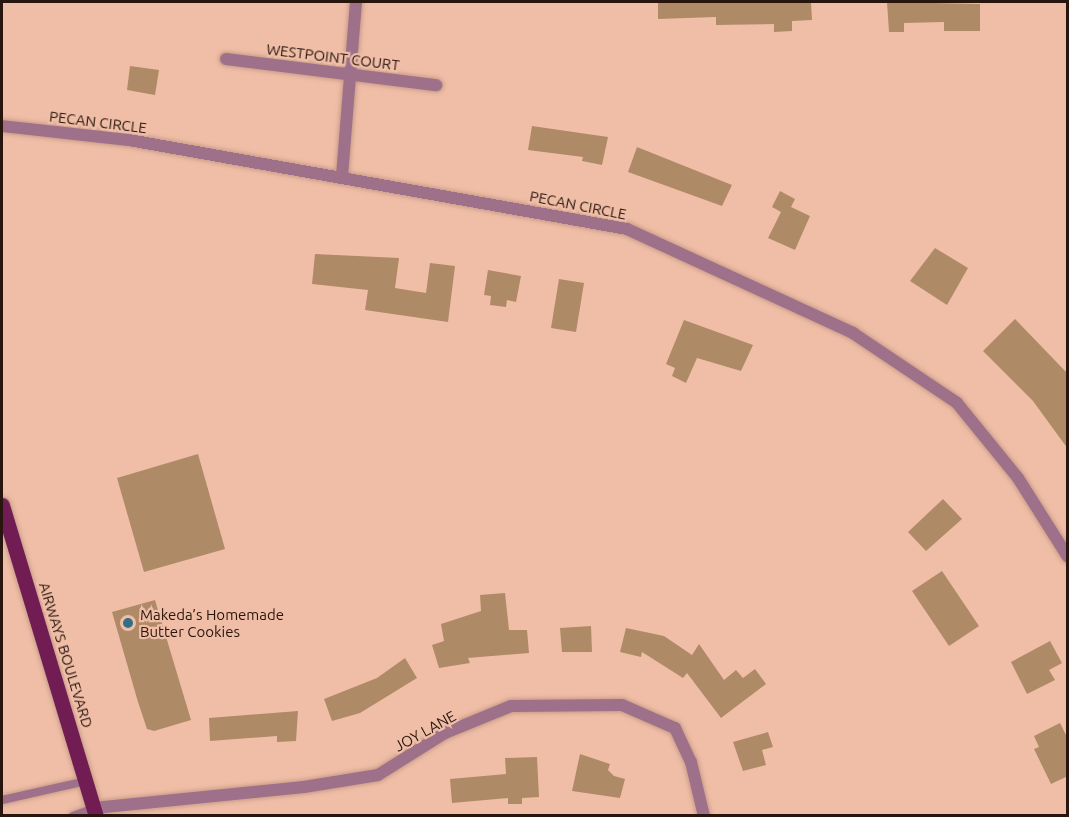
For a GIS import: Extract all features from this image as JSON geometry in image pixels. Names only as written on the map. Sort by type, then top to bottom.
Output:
[{"type":"main road","name":"AIRWAYS BOULEVARD","points":[[2,505],[95,812]]},
{"type":"street","points":[[342,176],[352,76],[356,2]]},
{"type":"street","name":"WESTPOINT COURT","points":[[226,58],[436,85]]},
{"type":"street","name":"PECAN CIRCLE","points":[[2,126],[129,140],[342,176],[627,229],[853,333],[957,403],[1018,478],[1068,557]]},
{"type":"street","name":"JOY LANE","points":[[95,812],[304,788],[378,775],[446,733],[511,706],[622,705],[675,728],[691,762],[704,816]]},
{"type":"lane","points":[[2,800],[86,781]]},
{"type":"lane","points":[[73,816],[95,812]]},
{"type":"building","points":[[658,2],[811,2],[812,20],[792,21],[792,31],[774,32],[774,24],[716,25],[716,17],[658,19]]},
{"type":"building","points":[[887,2],[980,4],[980,31],[944,31],[944,22],[904,23],[904,32],[889,32]]},
{"type":"building","points":[[130,66],[159,70],[155,95],[127,90]]},
{"type":"building","points":[[532,126],[608,137],[602,165],[582,161],[583,157],[528,150]]},
{"type":"building","points":[[637,147],[732,185],[722,206],[628,172]]},
{"type":"building","points":[[780,191],[795,199],[791,207],[810,216],[795,250],[768,238],[781,212],[772,207]]},
{"type":"building","points":[[935,248],[968,268],[947,305],[910,281]]},
{"type":"building","points":[[315,254],[399,258],[395,288],[426,293],[430,263],[455,266],[448,322],[365,310],[368,290],[312,284]]},
{"type":"building","points":[[488,270],[521,276],[516,302],[507,300],[506,307],[490,305],[491,296],[484,295]]},
{"type":"building","points":[[559,279],[584,283],[576,332],[551,328]]},
{"type":"building","points":[[1015,319],[1068,374],[1068,449],[1033,401],[983,351]]},
{"type":"building","points":[[684,320],[753,345],[741,371],[697,358],[686,383],[672,376],[675,368],[666,364]]},
{"type":"building","points":[[198,454],[225,549],[144,572],[117,478]]},
{"type":"building","points":[[943,499],[962,519],[926,551],[908,532]]},
{"type":"building","points":[[942,571],[979,626],[949,646],[912,591]]},
{"type":"building","points":[[505,593],[509,630],[527,630],[529,653],[468,658],[470,663],[439,668],[432,645],[444,641],[441,624],[481,611],[480,595]]},
{"type":"building","points":[[155,600],[191,720],[154,731],[147,729],[112,612]]},
{"type":"building","points":[[591,626],[592,652],[562,652],[560,628]]},
{"type":"building","points":[[626,628],[664,636],[692,655],[699,644],[724,680],[736,670],[743,678],[755,669],[766,684],[721,718],[687,673],[683,678],[642,652],[641,657],[620,652]]},
{"type":"building","points":[[1050,641],[1062,663],[1049,670],[1055,680],[1027,694],[1011,662]]},
{"type":"building","points":[[405,658],[417,678],[360,713],[332,721],[324,699],[377,678]]},
{"type":"building","points":[[298,711],[296,741],[277,742],[277,736],[210,741],[209,718]]},
{"type":"building","points":[[1060,723],[1068,739],[1068,776],[1051,784],[1034,749],[1039,747],[1034,736]]},
{"type":"building","points":[[768,732],[773,747],[762,750],[766,765],[743,771],[733,742]]},
{"type":"building","points":[[580,754],[610,764],[608,770],[614,776],[625,779],[620,798],[572,791]]},
{"type":"building","points":[[537,757],[539,797],[522,798],[522,804],[508,804],[508,798],[452,803],[450,779],[506,774],[505,758]]},
{"type":"place","name":"Makeda’s Homemade Butter Cookies","points":[[128,623]]}]
